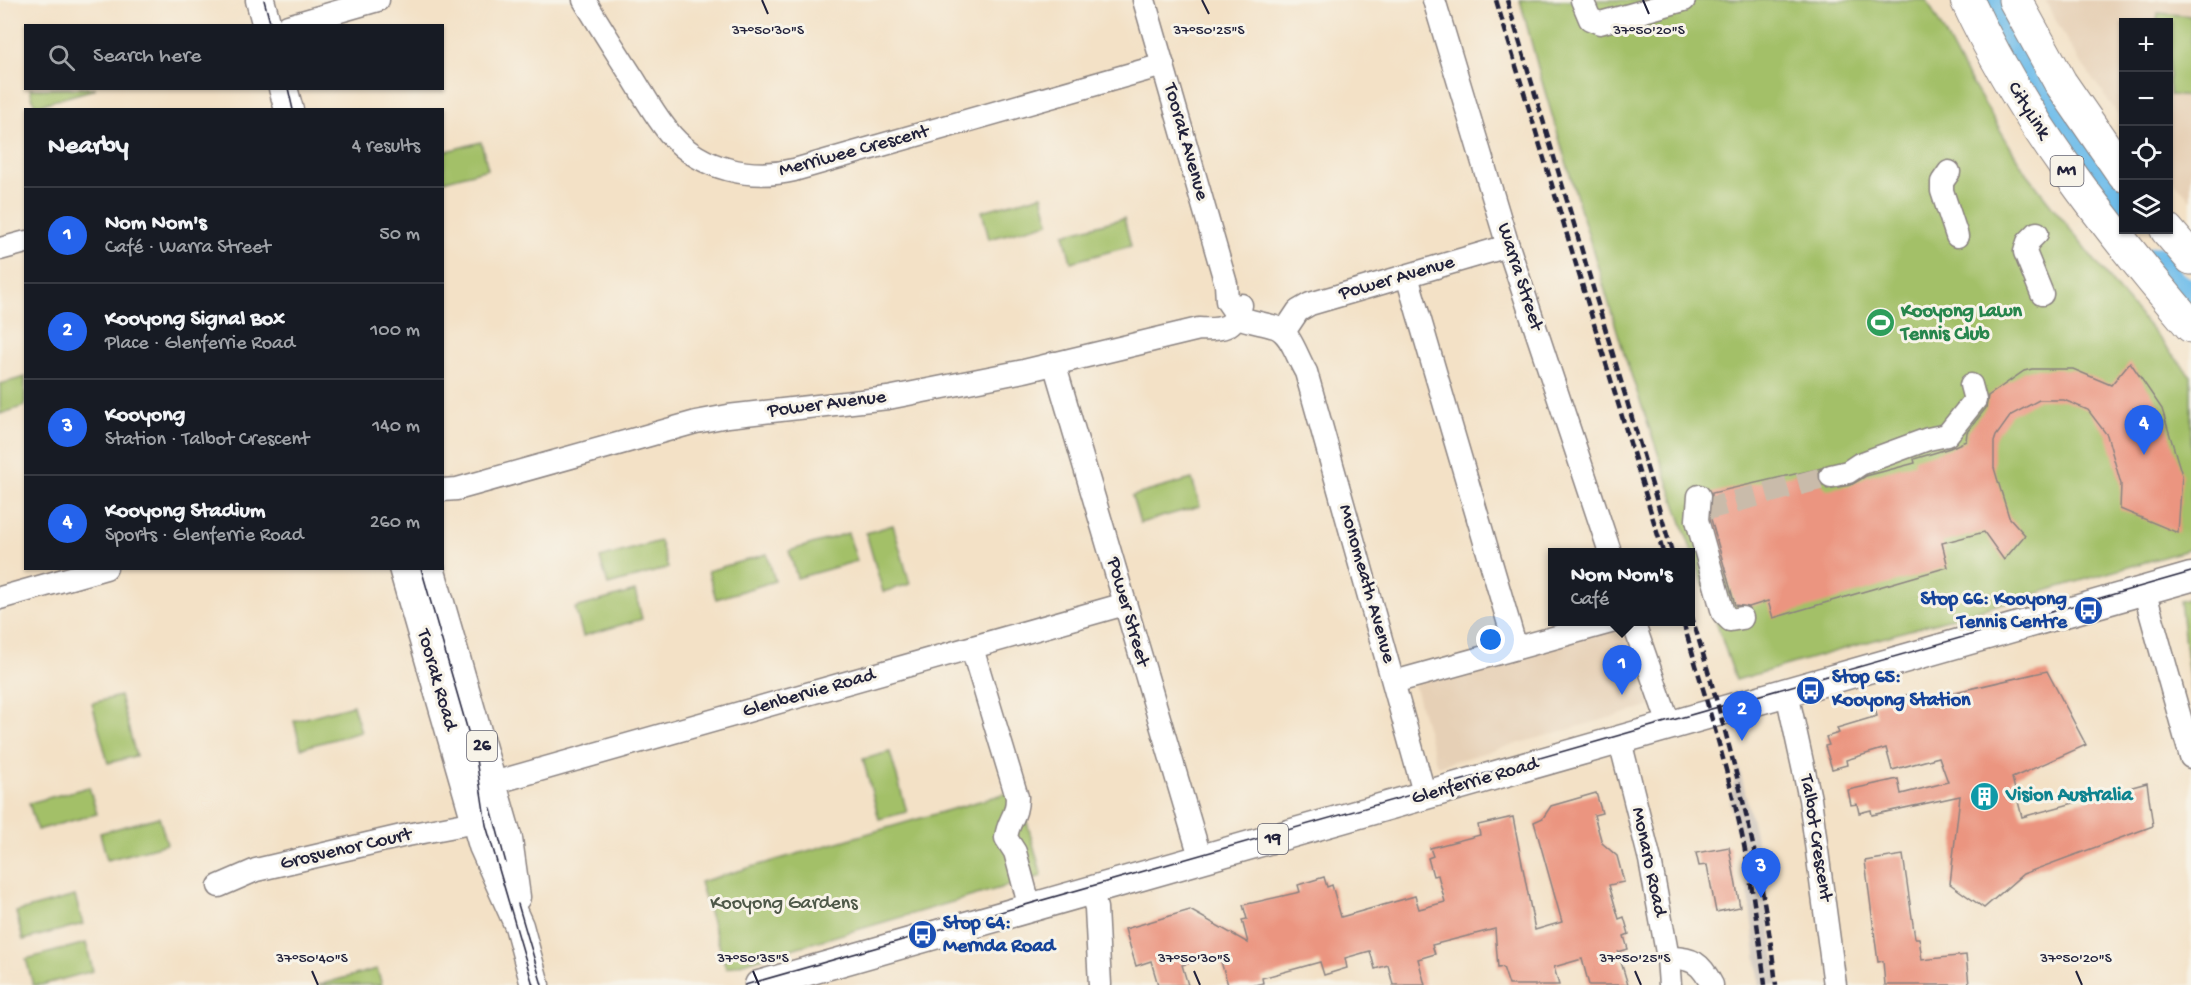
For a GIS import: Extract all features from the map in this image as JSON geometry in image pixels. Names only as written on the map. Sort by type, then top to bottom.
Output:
[{"type":"highway","name":"CityLink","points":[[1967,0],[1995,57],[2057,156],[2133,256],[2191,326]]},
{"type":"highway","name":"M1","points":[[2015,0],[2060,82],[2119,168]]},
{"type":"highway","points":[[2170,234],[2191,258]]},
{"type":"main road","points":[[260,0],[266,24]]},
{"type":"main road","points":[[284,90],[288,108]]},
{"type":"main road","name":"Toorak Road","points":[[404,570],[483,846],[519,926]]},
{"type":"main road","name":"Toorak Road","points":[[431,570],[508,839],[519,926],[535,985]]},
{"type":"main road","name":"Glenferrie Road","points":[[759,985],[2191,577]]},
{"type":"street","points":[[295,24],[378,0]]},
{"type":"street","name":"Merriwee Crescent","points":[[584,0],[649,105],[672,136],[704,160],[747,174],[782,173],[794,170],[1163,65]]},
{"type":"street","name":"Toorak Avenue","points":[[1144,0],[1226,284],[1227,301],[1237,310]]},
{"type":"street","name":"Warra Street","points":[[1434,0],[1508,246],[1609,548]]},
{"type":"street","points":[[1582,0],[1590,18],[1600,23],[1684,0]]},
{"type":"street","points":[[1949,172],[1942,182],[1942,191],[1957,236]]},
{"type":"street","points":[[2037,233],[2028,242],[2025,252],[2042,294]]},
{"type":"street","points":[[0,249],[24,243]]},
{"type":"street","name":"Power Avenue","points":[[1287,326],[1298,311],[1310,304],[1508,246]]},
{"type":"street","points":[[1407,276],[1516,648]]},
{"type":"street","points":[[1237,310],[1251,322],[1276,327],[1287,326]]},
{"type":"street","name":"Power Avenue","points":[[447,492],[715,417],[888,398],[1199,329],[1214,330],[1226,327],[1237,310]]},
{"type":"street","name":"Monomeath Avenue","points":[[1287,326],[1296,356],[1306,372],[1425,796]]},
{"type":"street","name":"Power Street","points":[[1054,363],[1201,860]]},
{"type":"street","points":[[1832,476],[1848,472],[1860,464],[1928,439],[1947,435],[1975,400],[1971,385]]},
{"type":"street","points":[[1700,505],[1697,520],[1723,614],[1730,620],[1742,618]]},
{"type":"street","points":[[0,598],[99,570]]},
{"type":"street","points":[[2144,590],[2191,757]]},
{"type":"street","name":"Glenbervie Road","points":[[493,783],[1125,604]]},
{"type":"street","points":[[1394,682],[1593,626]]},
{"type":"street","points":[[1635,626],[1670,727]]},
{"type":"street","points":[[972,648],[1017,797],[1017,811],[1007,828],[1006,838],[1015,852],[1030,908]]},
{"type":"street","name":"Talbot Crescent","points":[[1786,693],[1810,799],[1835,985]]},
{"type":"street","name":"Monaro Road","points":[[1620,741],[1650,860],[1668,958],[1670,985]]},
{"type":"street","name":"Grosvenor Court","points":[[219,886],[256,870],[402,836],[476,822]]},
{"type":"street","points":[[1091,891],[1096,908],[1100,985]]},
{"type":"street","points":[[1668,958],[1685,957],[1695,962],[1712,985]]},
{"type":"shaded area","points":[[2045,0],[2191,0],[2191,200],[2173,180],[2173,18],[2119,18],[2119,115],[2072,50]]},
{"type":"shaded area","points":[[1588,626],[1646,626],[1670,701],[1437,766],[1411,673]]},
{"type":"shaded area","points":[[1738,762],[1761,860],[1779,985],[1760,985],[1748,891],[1730,802]]},
{"type":"green space","name":"Kooyong Lawn Tennis Club","points":[[1520,0],[1927,0],[1961,65],[2026,173],[2117,289],[2191,376],[2191,549],[1736,680],[1695,561],[1695,548],[1691,548],[1625,357],[1540,75]]},
{"type":"green space","points":[[2158,13],[2191,16],[2191,97],[2173,95],[2173,18],[2157,18]]},
{"type":"green space","points":[[30,90],[91,90],[35,106]]},
{"type":"green space","points":[[481,142],[488,169],[444,181],[444,152]]},
{"type":"green space","points":[[1042,195],[1049,223],[989,239],[982,211]]},
{"type":"green space","points":[[1124,218],[1131,246],[1071,262],[1064,234]]},
{"type":"green space","points":[[24,377],[24,406],[0,414],[0,384]]},
{"type":"green space","points":[[1192,479],[1200,506],[1140,523],[1132,496]]},
{"type":"green space","points":[[893,525],[910,584],[883,592],[866,533]]},
{"type":"green space","points":[[848,533],[857,561],[797,578],[789,551]]},
{"type":"green space","points":[[660,541],[668,568],[608,585],[600,558]]},
{"type":"green space","points":[[767,554],[775,581],[716,599],[708,571]]},
{"type":"green space","points":[[635,591],[642,619],[583,636],[575,608]]},
{"type":"green space","points":[[2191,598],[2191,695],[2180,601]]},
{"type":"green space","points":[[120,696],[136,756],[108,763],[92,703]]},
{"type":"green space","points":[[353,705],[361,732],[301,748],[294,721]]},
{"type":"green space","points":[[890,752],[907,812],[879,819],[863,759]]},
{"type":"green space","points":[[89,787],[97,814],[37,830],[29,803]]},
{"type":"green space","name":"Kooyong Gardens","points":[[1018,790],[1042,876],[726,968],[700,882]]},
{"type":"green space","points":[[159,817],[167,844],[107,860],[100,833]]},
{"type":"green space","points":[[75,896],[83,924],[23,940],[16,912]]},
{"type":"green space","points":[[86,943],[93,971],[41,985],[33,985],[26,959]]},
{"type":"green space","points":[[377,969],[382,985],[318,985]]},
{"type":"building","points":[[2130,362],[2162,409],[2182,475],[2178,533],[2120,509],[2121,484],[2107,435],[2088,410],[2064,400],[2039,400],[2011,415],[1994,442],[1994,468],[2009,517],[2025,535],[2004,560],[1984,532],[1942,543],[1948,567],[1773,618],[1768,601],[1749,607],[1735,605],[1711,519],[1712,493],[1821,468],[1818,480],[1827,489],[1851,485],[1866,476],[1915,463],[1914,459],[1966,441],[1967,432],[1986,408],[1988,396],[2024,371],[2073,369],[2111,385]]},
{"type":"building","name":"Vision Australia","points":[[2047,671],[2086,745],[2012,778],[2022,817],[2147,783],[2153,826],[2023,874],[1984,908],[1950,884],[1960,796],[1872,815],[1871,810],[1859,813],[1857,804],[1851,805],[1848,790],[1898,779],[1901,794],[1948,782],[1939,757],[1892,770],[1886,748],[1846,760],[1847,765],[1832,769],[1825,746],[1829,745],[1826,737],[1839,733],[1837,728],[1877,716],[1874,705],[1910,694],[1912,702]]},
{"type":"building","points":[[1596,793],[1602,813],[1594,815],[1602,843],[1617,856],[1624,882],[1609,885],[1619,919],[1624,917],[1629,934],[1624,936],[1628,949],[1618,952],[1628,985],[1589,985],[1582,959],[1554,967],[1559,985],[1509,985],[1503,967],[1498,968],[1495,929],[1432,945],[1435,954],[1418,959],[1425,985],[1393,985],[1388,965],[1375,969],[1370,951],[1345,958],[1347,968],[1324,975],[1320,962],[1262,978],[1263,983],[1255,985],[1228,985],[1219,955],[1182,965],[1188,985],[1158,985],[1151,961],[1136,966],[1125,929],[1190,910],[1248,943],[1242,920],[1247,919],[1243,905],[1300,892],[1298,885],[1324,877],[1327,887],[1332,885],[1341,917],[1415,896],[1419,909],[1445,902],[1438,875],[1433,876],[1428,858],[1433,856],[1430,848],[1480,835],[1478,825],[1513,817],[1535,930],[1562,922],[1534,822],[1543,818],[1551,806]]},
{"type":"building","points":[[1729,847],[1740,907],[1716,912],[1707,865],[1699,866],[1696,853]]},
{"type":"building","points":[[1903,855],[1915,938],[1919,938],[1922,960],[1966,955],[1969,985],[1885,985],[1883,961],[1878,962],[1865,861]]},
{"type":"waterway","points":[[1993,0],[2025,73],[2119,209]]},
{"type":"waterway","points":[[2156,262],[2172,286],[2191,296]]},
{"type":"tunnel","points":[[1703,510],[1831,476]]},
{"type":"tram line","points":[[264,0],[270,24]]},
{"type":"tram line","points":[[288,90],[293,108]]},
{"type":"tram line","points":[[422,570],[476,759],[486,825],[533,985]]},
{"type":"tram line","points":[[745,985],[2191,572]]},
{"type":"tram line","points":[[491,808],[506,863]]},
{"type":"tram line","points":[[518,904],[542,985]]},
{"type":"railway","points":[[1496,0],[1662,548]]},
{"type":"railway","points":[[1507,0],[1671,548]]},
{"type":"railway","points":[[1684,626],[1736,808],[1749,872],[1765,985]]},
{"type":"railway","points":[[1695,626],[1718,706],[1753,844],[1776,985]]},
{"type":"place","name":"Kooyong Lawn Tennis Club","points":[[1880,323]]},
{"type":"place","name":"Kooyong Stadium","points":[[2144,455]]},
{"type":"place","name":"Stop 66: Kooyong Tennis Centre","points":[[2088,611]]},
{"type":"place","name":"Stop 65: Kooyong Station","points":[[1811,690]]},
{"type":"place","name":"Nom Nom's","points":[[1622,695]]},
{"type":"place","name":"Kooyong Signal Box","points":[[1742,741]]},
{"type":"place","name":"Vision Australia","points":[[1985,796]]},
{"type":"place","name":"Kooyong","points":[[1761,898]]},
{"type":"place","name":"Stop 64: Mernda Road","points":[[922,935]]}]
